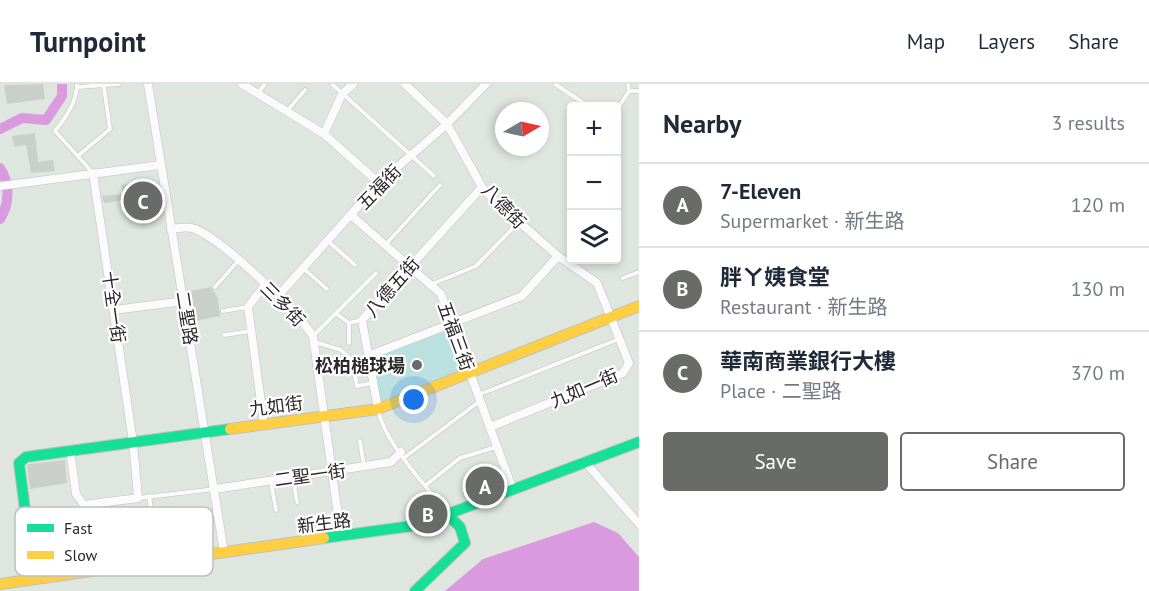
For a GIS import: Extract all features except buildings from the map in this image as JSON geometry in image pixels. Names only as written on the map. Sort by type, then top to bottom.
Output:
[{"type":"street","name":"二聖路","points":[[148,84],[224,552]]},
{"type":"street","points":[[242,84],[324,134],[379,183]]},
{"type":"street","points":[[324,134],[342,94],[353,84]]},
{"type":"street","name":"八德街","points":[[405,84],[447,124],[482,187],[518,223],[558,256],[597,283],[612,317]]},
{"type":"street","name":"五福街","points":[[278,296],[379,183],[447,124],[481,86]]},
{"type":"street","points":[[0,186],[14,186],[160,165]]},
{"type":"street","name":"十全一街","points":[[93,173],[133,441],[138,498]]},
{"type":"street","name":"八德五街","points":[[378,409],[362,320],[482,187]]},
{"type":"street","name":"五福三街","points":[[351,215],[441,294],[513,490]]},
{"type":"street","name":"三多街","points":[[171,229],[192,228],[207,235],[278,296],[304,323],[314,339],[341,537]]},
{"type":"street","points":[[368,356],[522,296],[558,256]]},
{"type":"street","points":[[264,424],[248,307],[265,285]]},
{"type":"street","points":[[114,310],[184,301]]},
{"type":"street","name":"九如街","points":[[25,507],[19,463],[26,457],[378,409],[639,306]]},
{"type":"street","name":"九如一街","points":[[490,427],[623,373],[629,363],[612,317]]},
{"type":"street","name":"新生路","points":[[213,554],[412,527],[639,442]]},
{"type":"street","points":[[70,450],[76,494],[84,505],[138,498]]},
{"type":"street","name":"二聖一街","points":[[215,489],[391,462],[403,454]]},
{"type":"street","points":[[586,463],[639,524]]},
{"type":"street","points":[[416,591],[465,543],[465,535],[457,521],[448,515]]},
{"type":"street","name":"新生路","points":[[0,584],[55,576]]},
{"type":"lane","points":[[93,173],[55,131],[63,121],[77,86],[104,87],[119,84]]},
{"type":"lane","points":[[257,93],[265,84]]},
{"type":"lane","points":[[332,84],[434,177]]},
{"type":"lane","points":[[555,84],[582,102]]},
{"type":"lane","points":[[621,103],[629,91],[628,84]]},
{"type":"lane","points":[[78,155],[110,129],[104,87]]},
{"type":"lane","points":[[287,111],[305,90]]},
{"type":"lane","points":[[629,91],[639,91]]},
{"type":"lane","points":[[384,245],[440,184]]},
{"type":"lane","points":[[431,285],[476,266],[518,223]]},
{"type":"lane","points":[[328,241],[355,265]]},
{"type":"lane","points":[[215,287],[238,261]]},
{"type":"lane","points":[[304,269],[327,289]]},
{"type":"lane","points":[[623,278],[639,272]]},
{"type":"lane","points":[[371,370],[362,369],[340,350],[314,339],[376,273]]},
{"type":"lane","points":[[223,311],[248,307]]},
{"type":"lane","points":[[338,315],[349,323],[362,320]]},
{"type":"lane","points":[[349,323],[349,343]]},
{"type":"lane","points":[[224,335],[251,331]]},
{"type":"lane","points":[[403,454],[479,398],[620,338]]},
{"type":"lane","points":[[352,362],[357,386],[373,383]]},
{"type":"lane","points":[[378,409],[380,421],[448,515]]},
{"type":"lane","points":[[360,441],[364,467]]},
{"type":"lane","points":[[426,485],[460,458],[497,447]]},
{"type":"lane","points":[[293,478],[297,502]]},
{"type":"lane","points":[[271,481],[276,510]]},
{"type":"lane","points":[[138,498],[215,489]]},
{"type":"lane","points":[[149,496],[151,507]]},
{"type":"lane","points":[[213,514],[218,513]]},
{"type":"shaded area","name":"松柏槌球場","points":[[448,330],[461,372],[385,401],[380,400],[374,358]]},
{"type":"shaded area","points":[[594,522],[618,533],[639,557],[639,591],[445,591],[483,559]]},
{"type":"waterway","points":[[0,129],[22,118],[46,120],[62,96],[62,84]]},
{"type":"waterway","points":[[0,168],[6,180],[8,194],[6,207],[0,219]]},
{"type":"traffic: fast","points":[[25,507],[19,463],[26,457],[230,429]]},
{"type":"traffic: fast","points":[[324,538],[419,525],[639,442]]},
{"type":"traffic: fast","points":[[415,591],[465,543],[460,527],[448,515]]},
{"type":"traffic: slow","points":[[230,429],[378,409],[639,306]]},
{"type":"traffic: slow","points":[[213,554],[324,538]]},
{"type":"traffic: slow","points":[[0,584],[56,576]]},
{"type":"place","name":"華南商業銀行大樓","points":[[143,201]]},
{"type":"place","name":"松柏槌球場","points":[[417,365]]},
{"type":"place","name":"7-Eleven","points":[[485,486]]},
{"type":"place","name":"胖ㄚ姨食堂","points":[[428,514]]}]
